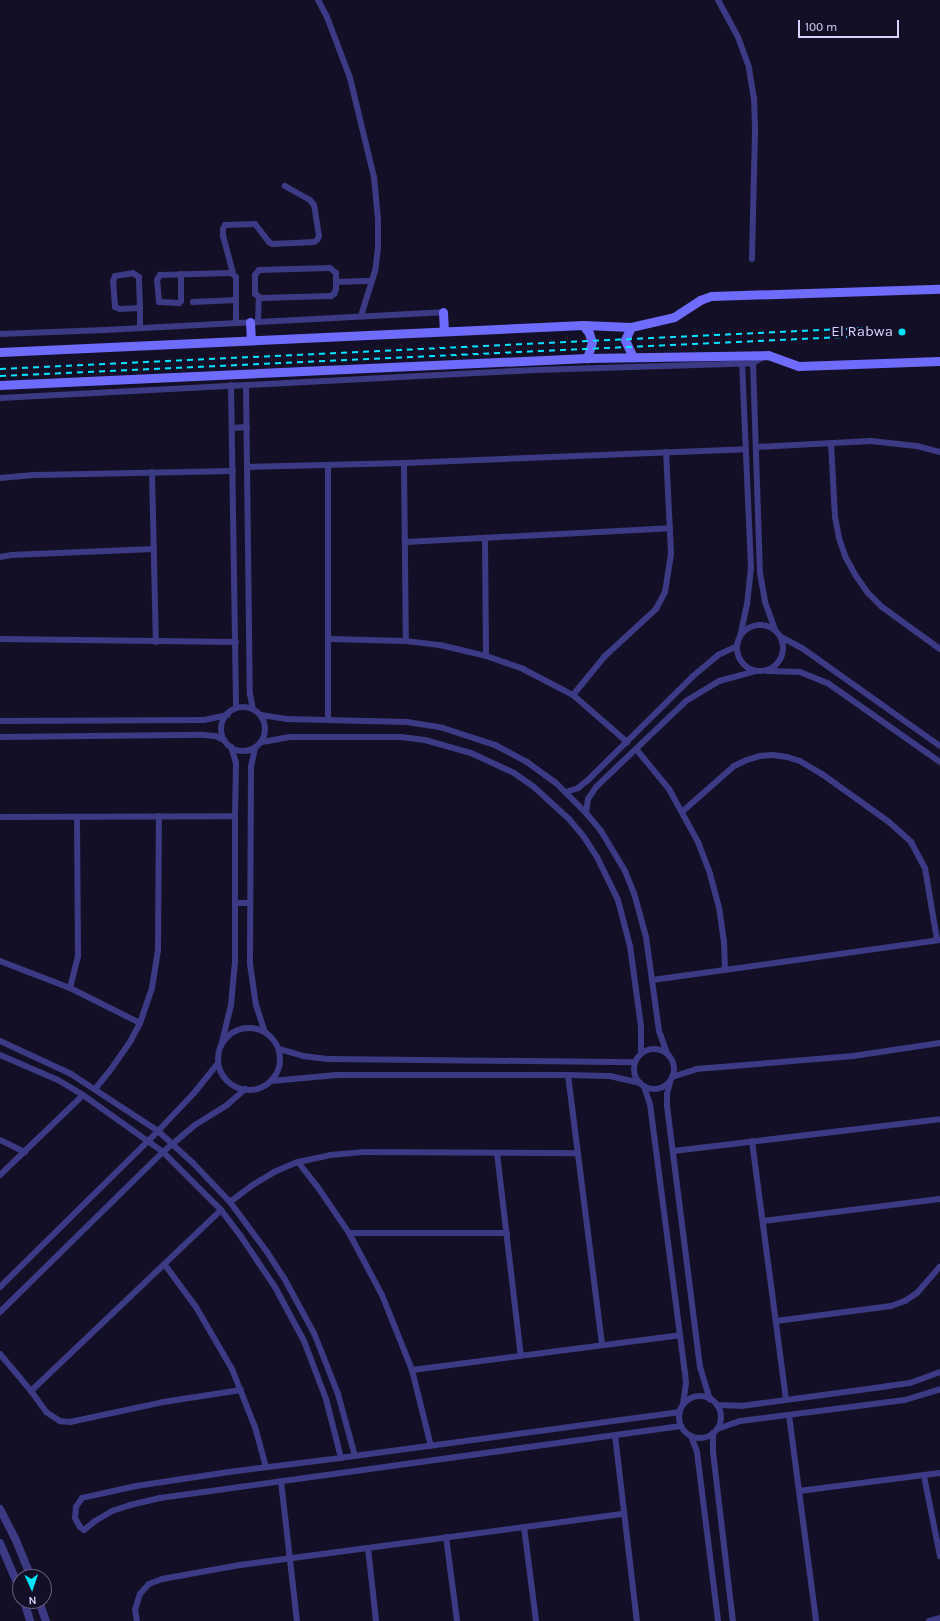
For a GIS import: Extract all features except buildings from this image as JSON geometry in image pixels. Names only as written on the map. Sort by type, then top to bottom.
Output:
[{"type":"main road","points":[[0,352],[583,325],[631,327],[674,317],[700,300],[711,296],[940,289]]},
{"type":"main road","points":[[443,312],[444,331]]},
{"type":"main road","points":[[251,340],[254,322]]},
{"type":"main road","points":[[583,325],[590,333],[592,342],[587,358]]},
{"type":"main road","points":[[631,327],[625,340],[633,357]]},
{"type":"main road","points":[[0,385],[587,358],[768,355],[799,366],[939,362]]},
{"type":"street","points":[[318,0],[327,17],[350,78],[374,177],[379,234],[377,259],[361,316]]},
{"type":"street","points":[[718,0],[738,37],[749,68],[754,98],[752,259]]},
{"type":"street","points":[[236,323],[236,277],[233,273],[223,236],[225,224],[255,224],[269,242],[273,244],[314,242],[319,236],[314,205],[310,200],[285,186]]},
{"type":"street","points":[[330,268],[336,273],[336,291],[331,296],[259,298],[255,294],[254,277],[256,272],[261,269],[330,268]]},
{"type":"street","points":[[140,308],[120,309],[115,306],[113,281],[115,276],[133,273],[138,276],[140,308],[140,328]]},
{"type":"street","points":[[181,274],[181,301],[179,303],[159,302],[157,297],[158,276],[160,275],[181,274],[233,273]]},
{"type":"street","points":[[336,282],[372,281]]},
{"type":"street","points":[[254,322],[259,298]]},
{"type":"street","points":[[193,302],[236,300]]},
{"type":"street","points":[[0,334],[443,312]]},
{"type":"street","points":[[0,398],[535,370],[753,363],[768,355]]},
{"type":"street","points":[[742,363],[751,568],[747,605],[737,646],[737,653],[744,665],[756,671]]},
{"type":"street","points":[[753,363],[760,574],[765,602],[775,630],[781,637],[802,648],[940,746]]},
{"type":"street","points":[[231,385],[236,708]]},
{"type":"street","points":[[246,385],[250,694],[252,709]]},
{"type":"street","points":[[232,428],[247,427]]},
{"type":"street","points":[[756,447],[889,442],[917,446],[940,452]]},
{"type":"street","points":[[831,443],[835,517],[839,538],[846,558],[864,587],[882,608],[940,649]]},
{"type":"street","points":[[247,467],[404,464],[746,449]]},
{"type":"street","points":[[573,695],[604,657],[656,609],[665,592],[669,571],[670,528],[666,452]]},
{"type":"street","points":[[404,464],[406,641]]},
{"type":"street","points":[[328,465],[328,720]]},
{"type":"street","points":[[0,478],[152,472],[233,471]]},
{"type":"street","points":[[152,472],[156,642]]},
{"type":"street","points":[[406,542],[670,528]]},
{"type":"street","points":[[485,538],[486,656]]},
{"type":"street","points":[[0,557],[11,555],[154,549]]},
{"type":"street","points":[[740,637],[745,631],[760,625],[775,630]]},
{"type":"street","points":[[768,671],[774,668],[782,657],[783,644],[781,637]]},
{"type":"street","points":[[328,639],[406,641],[440,645],[486,656],[528,671],[573,695],[627,742]]},
{"type":"street","points":[[0,640],[236,642]]},
{"type":"street","points":[[566,792],[583,785],[710,662],[727,650],[737,646]]},
{"type":"street","points":[[586,813],[588,799],[592,792],[686,701],[719,681],[756,671],[800,672],[829,684],[940,762]]},
{"type":"street","points":[[0,721],[204,720],[226,715],[236,708],[252,709],[261,715],[278,719],[407,722],[461,732],[511,753],[541,772],[566,792],[586,813],[614,851],[634,892],[646,937],[658,1031],[674,1066],[667,1100],[700,1367],[710,1399],[717,1405],[721,1417],[715,1431],[713,1452],[733,1621]]},
{"type":"street","points":[[224,740],[221,727],[226,715]]},
{"type":"street","points":[[261,715],[265,728],[262,742]]},
{"type":"street","points":[[0,737],[204,735],[215,736],[224,740],[231,747],[243,751],[255,748],[262,742],[289,736],[401,738],[425,740],[471,752],[507,770],[534,787],[569,819],[584,837],[601,864],[618,900],[630,946],[642,1035],[641,1053]]},
{"type":"street","points":[[0,1287],[158,1131],[194,1093],[218,1063],[231,1005],[234,983],[236,763],[231,747]]},
{"type":"street","points":[[255,748],[251,767],[251,978],[256,1005],[264,1032]]},
{"type":"street","points":[[636,749],[657,773],[683,811],[698,842],[710,874],[720,914],[724,941],[725,970]]},
{"type":"street","points":[[652,980],[939,940],[925,868],[911,842],[889,822],[822,774],[800,761],[773,755],[747,760],[734,766],[683,811]]},
{"type":"street","points":[[95,1089],[121,1056],[140,1024],[152,988],[158,951],[159,816]]},
{"type":"street","points":[[0,817],[235,816]]},
{"type":"street","points":[[70,988],[78,957],[77,817]]},
{"type":"street","points":[[235,903],[250,903]]},
{"type":"street","points":[[0,961],[70,988],[140,1024]]},
{"type":"street","points":[[0,1312],[163,1152],[195,1125],[228,1104],[245,1090],[262,1087],[271,1081],[280,1066],[279,1049],[273,1039],[264,1032],[254,1028],[242,1029],[227,1037],[221,1046]]},
{"type":"street","points":[[0,1041],[45,1060],[95,1089],[158,1131],[173,1144],[230,1202],[267,1252],[296,1298],[314,1333],[338,1394],[355,1456]]},
{"type":"street","points":[[271,1081],[337,1075],[568,1075],[626,1078],[649,1088],[660,1088],[671,1080],[696,1069],[853,1056],[940,1043]]},
{"type":"street","points":[[667,1053],[656,1048],[646,1050],[641,1053],[635,1062],[635,1073],[642,1084],[650,1104],[686,1383],[683,1405],[680,1412],[681,1426],[691,1436],[696,1452],[718,1621]]},
{"type":"street","points":[[279,1049],[303,1056],[329,1059],[635,1062]]},
{"type":"street","points":[[0,1055],[23,1064],[83,1095],[163,1152],[221,1210],[245,1241],[275,1286],[304,1341],[326,1399],[341,1458]]},
{"type":"street","points":[[218,1063],[222,1074],[229,1083],[245,1090]]},
{"type":"street","points":[[568,1075],[602,1345]]},
{"type":"street","points":[[0,1175],[83,1095]]},
{"type":"street","points":[[673,1151],[940,1119]]},
{"type":"street","points":[[0,1140],[24,1152]]},
{"type":"street","points":[[752,1142],[786,1400]]},
{"type":"street","points":[[230,1202],[251,1186],[268,1176],[298,1162],[330,1155],[363,1152],[578,1153]]},
{"type":"street","points":[[497,1153],[521,1356]]},
{"type":"street","points":[[298,1162],[317,1186],[349,1233],[382,1295],[412,1370],[431,1446]]},
{"type":"street","points":[[763,1221],[940,1199]]},
{"type":"street","points":[[31,1391],[221,1210]]},
{"type":"street","points":[[349,1233],[506,1233]]},
{"type":"street","points":[[165,1265],[210,1329],[241,1390],[255,1427],[266,1467]]},
{"type":"street","points":[[776,1321],[891,1306],[905,1301],[917,1293],[940,1267]]},
{"type":"street","points":[[412,1370],[680,1335]]},
{"type":"street","points":[[0,1354],[51,1416],[60,1421],[70,1422],[163,1402],[241,1390]]},
{"type":"street","points":[[717,1405],[741,1406],[910,1383],[940,1372]]},
{"type":"street","points":[[691,1436],[699,1438],[734,1422],[905,1400],[940,1389]]},
{"type":"street","points":[[683,1405],[695,1397],[710,1399]]},
{"type":"street","points":[[680,1412],[266,1467],[151,1484],[82,1498],[78,1502],[74,1512],[77,1523],[84,1530],[95,1521],[112,1511],[160,1498],[681,1426]]},
{"type":"street","points":[[788,1415],[816,1621]]},
{"type":"street","points":[[615,1435],[637,1621]]},
{"type":"street","points":[[799,1491],[940,1473]]},
{"type":"street","points":[[924,1476],[940,1556]]},
{"type":"street","points":[[281,1481],[297,1621]]},
{"type":"street","points":[[0,1509],[15,1538],[28,1569]]},
{"type":"street","points":[[137,1621],[135,1610],[140,1594],[144,1588],[155,1581],[290,1558],[624,1514]]},
{"type":"street","points":[[524,1527],[536,1621]]},
{"type":"street","points":[[446,1537],[457,1621]]},
{"type":"street","points":[[0,1543],[12,1571]]},
{"type":"street","points":[[368,1548],[376,1621]]},
{"type":"street","points":[[26,1609],[30,1621]]},
{"type":"street","points":[[42,1609],[46,1621]]},
{"type":"street","points":[[929,1621],[940,1618]]},
{"type":"railway","points":[[0,369],[864,328]]},
{"type":"railway","points":[[0,376],[865,336]]},
{"type":"place","name":"El Rabwa","points":[[902,332]]}]
